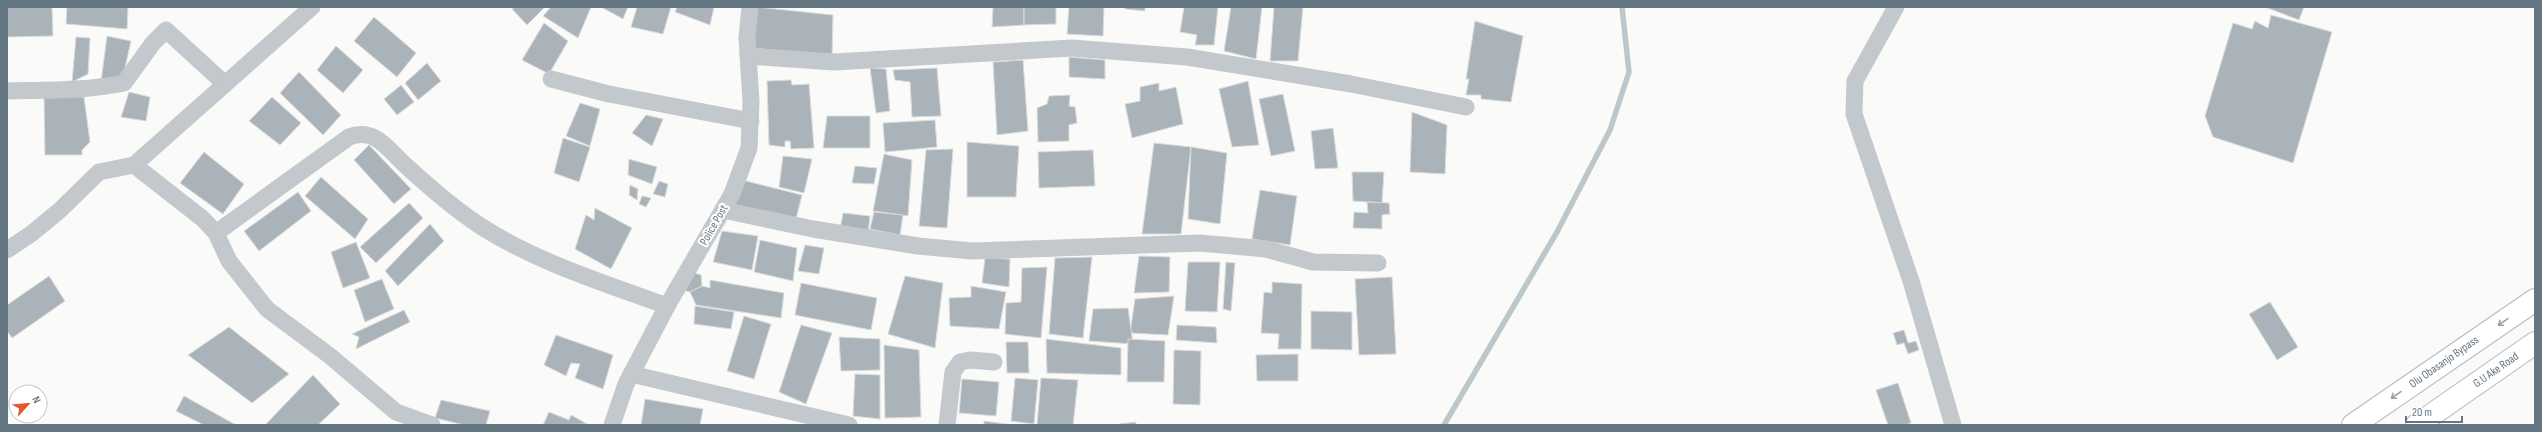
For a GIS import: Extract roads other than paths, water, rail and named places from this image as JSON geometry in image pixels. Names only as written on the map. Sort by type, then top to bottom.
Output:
[{"type":"main road","name":"Olu Obasanjo Bypass","points":[[2353,425],[2535,300]]},
{"type":"main road","name":"G.U Ake Road","points":[[2417,425],[2535,343]]},
{"type":"street","points":[[7,250],[31,234],[59,211],[99,172],[134,165],[312,7]]},
{"type":"street","name":"Police Post","points":[[612,425],[631,374],[667,306],[732,194],[749,148],[751,121],[748,56],[750,7]]},
{"type":"street","points":[[1896,7],[1855,81],[1854,114],[1911,281],[1953,425]]},
{"type":"street","points":[[7,91],[81,89],[124,83],[153,43],[166,30],[226,84]]},
{"type":"street","points":[[748,56],[834,62],[1072,48],[1187,57],[1351,84],[1466,107]]},
{"type":"street","points":[[551,79],[609,94],[751,121]]},
{"type":"street","points":[[216,233],[349,137],[360,132],[375,137],[440,198],[483,227],[557,266],[667,306]]},
{"type":"street","points":[[134,165],[203,219],[216,233],[228,260],[267,309],[330,356],[396,412],[432,425]]},
{"type":"street","points":[[723,210],[812,229],[918,246],[972,250],[1200,242],[1266,249],[1313,262],[1378,263]]},
{"type":"street","points":[[947,425],[953,372],[960,362],[970,360],[994,362]]},
{"type":"street","points":[[631,374],[849,425]]},
{"type":"waterway","points":[[1444,425],[1557,232],[1610,130],[1629,72],[1622,7]]}]
